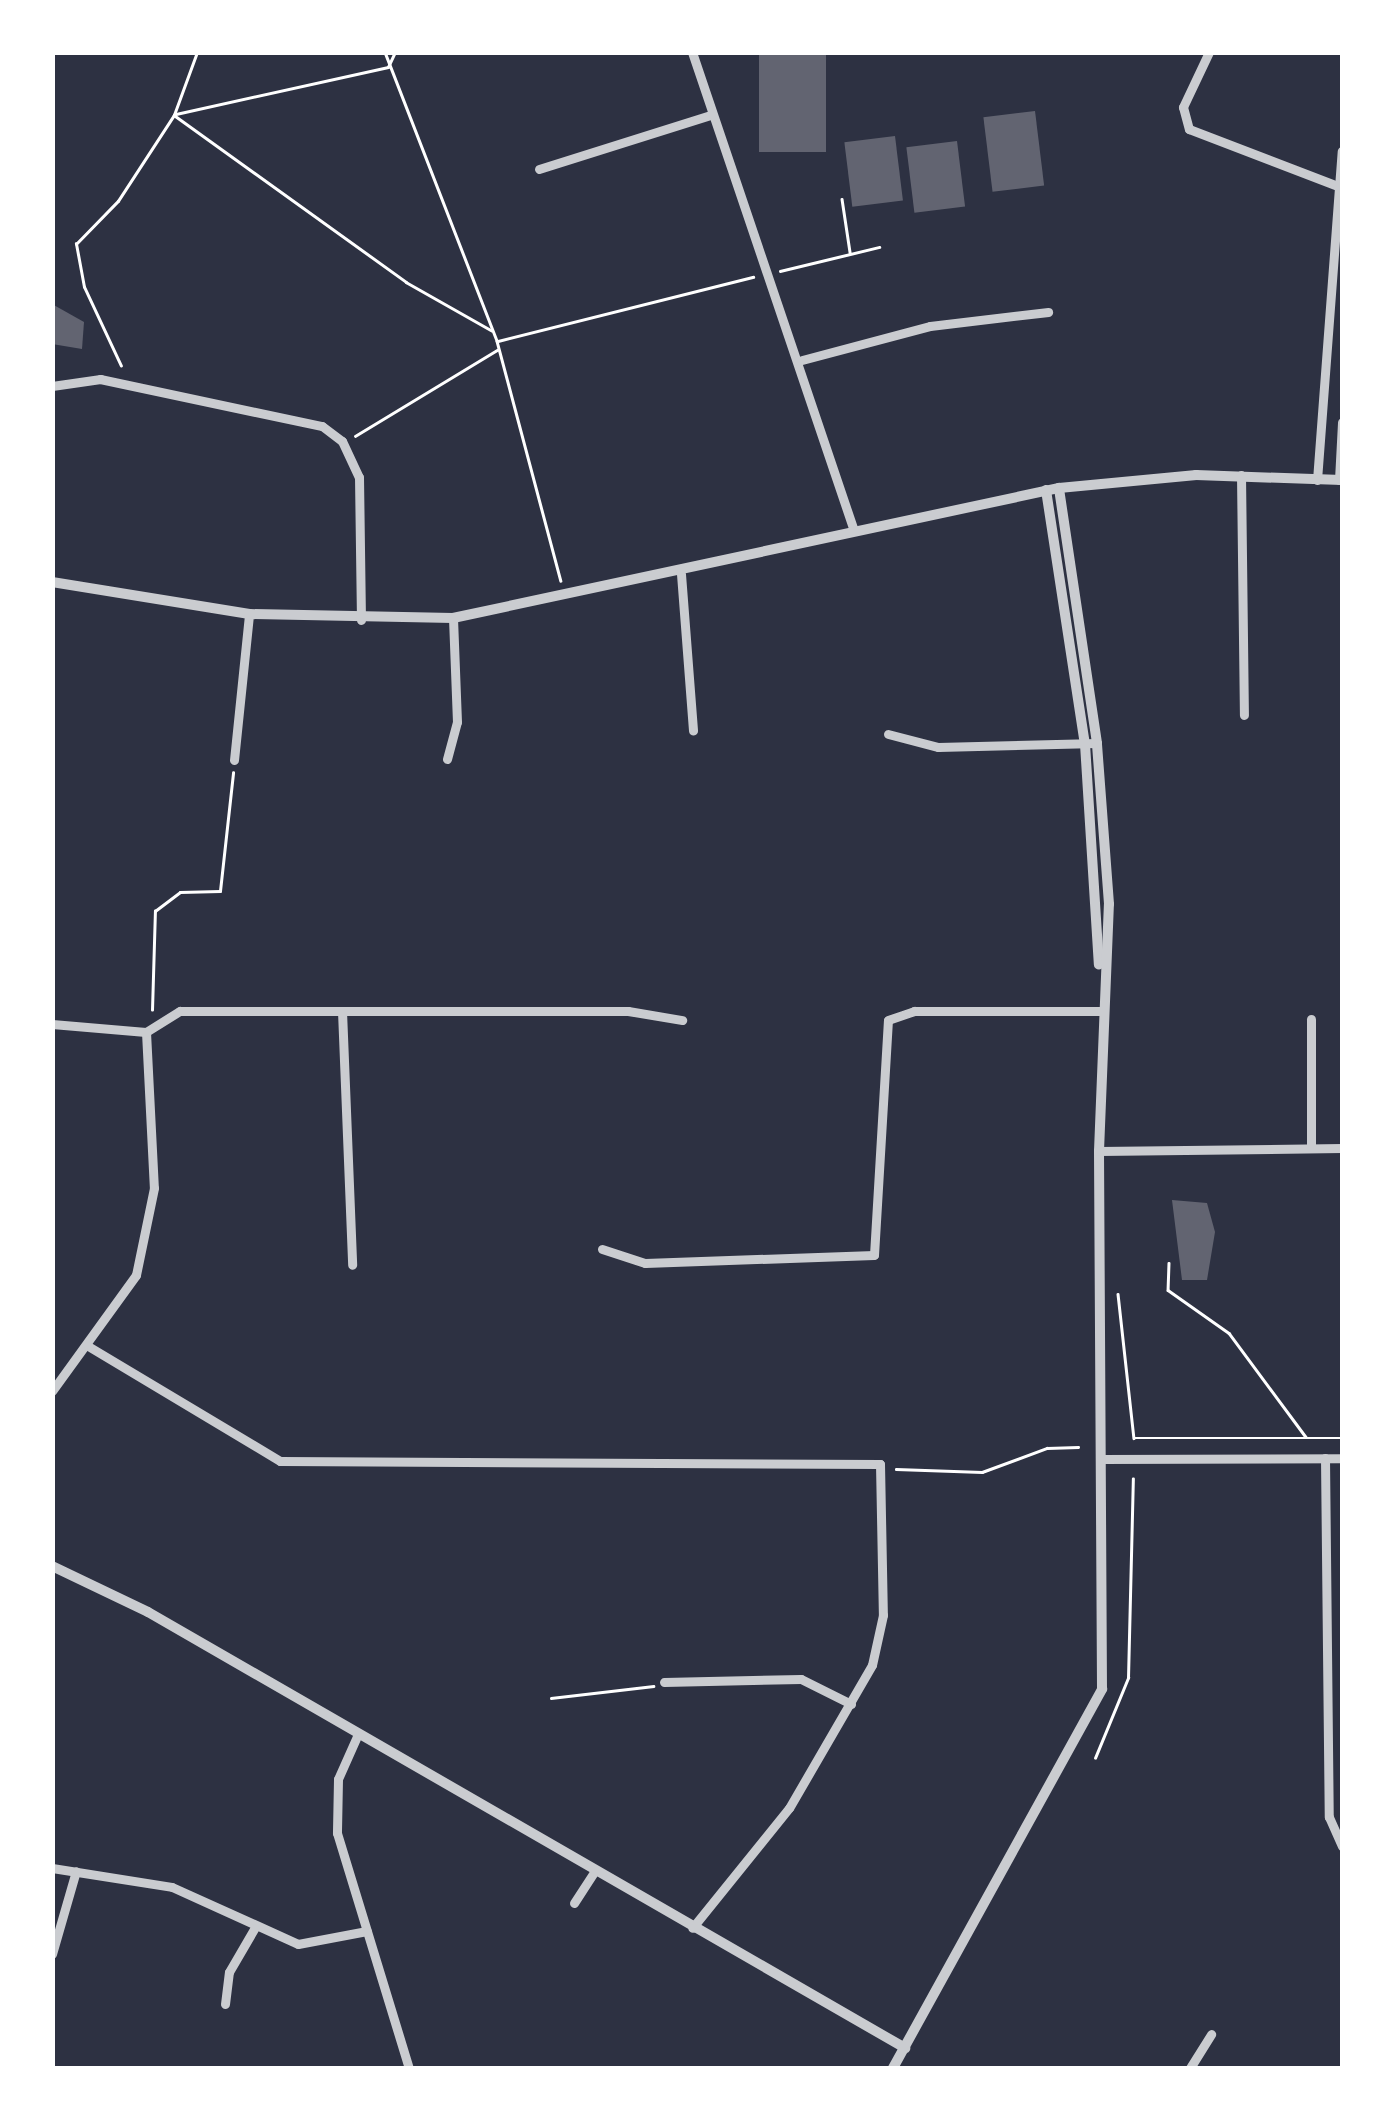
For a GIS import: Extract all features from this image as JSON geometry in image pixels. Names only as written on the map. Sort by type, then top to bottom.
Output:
[{"type":"street","points":[[692,52],[710,115],[802,360],[852,528]]},
{"type":"street","points":[[1209,52],[1180,118],[1202,135],[1340,188]]},
{"type":"street","points":[[539,169],[710,115]]},
{"type":"street","points":[[1318,480],[1342,151]]},
{"type":"street","points":[[802,360],[930,326],[1048,312]]},
{"type":"street","points":[[52,386],[100,379],[322,426],[342,442],[359,477],[361,620]]},
{"type":"street","points":[[54,587],[249,614],[361,620],[453,618],[681,574],[852,528],[1046,490],[1241,475],[1340,480],[1342,422]]},
{"type":"street","points":[[1241,475],[1244,715]]},
{"type":"street","points":[[893,2068],[1095,1716],[1105,1662],[1099,1150],[1101,1011],[1108,904],[1098,743],[1059,488]]},
{"type":"street","points":[[1046,490],[1084,744],[1101,1011]]},
{"type":"street","points":[[681,574],[694,731]]},
{"type":"street","points":[[234,760],[249,614]]},
{"type":"street","points":[[448,758],[458,722],[453,618]]},
{"type":"street","points":[[888,734],[938,748],[1098,743]]},
{"type":"street","points":[[602,1249],[645,1263],[874,1255],[888,1020],[914,1010],[1101,1011]]},
{"type":"street","points":[[52,1024],[150,1029],[180,1011],[628,1011],[682,1020]]},
{"type":"street","points":[[342,1012],[352,1265]]},
{"type":"street","points":[[1310,1019],[1311,1148]]},
{"type":"street","points":[[52,1391],[136,1275],[152,1220],[150,1029]]},
{"type":"street","points":[[1099,1150],[1342,1148]]},
{"type":"street","points":[[88,1346],[280,1461],[880,1464],[883,1615],[872,1666],[789,1808],[692,1928]]},
{"type":"street","points":[[1325,1458],[1329,1816],[1342,1846]]},
{"type":"street","points":[[1102,1459],[1342,1458]]},
{"type":"street","points":[[52,1566],[358,1734],[904,2048]]},
{"type":"street","points":[[664,1682],[801,1679],[851,1704]]},
{"type":"street","points":[[358,1734],[335,1814],[366,1932],[409,2068]]},
{"type":"street","points":[[52,1868],[172,1887],[219,1903],[254,1929],[319,1946],[366,1932]]},
{"type":"street","points":[[52,1954],[76,1871]]},
{"type":"street","points":[[574,1903],[594,1871]]},
{"type":"street","points":[[225,2004],[230,1972],[254,1929]]},
{"type":"street","points":[[1190,2068],[1211,2034]]},
{"type":"path","points":[[121,366],[74,256],[174,115],[197,52]]},
{"type":"path","points":[[385,52],[497,341],[561,582]]},
{"type":"path","points":[[388,67],[395,52]]},
{"type":"path","points":[[174,115],[388,67]]},
{"type":"path","points":[[174,115],[406,282],[492,330]]},
{"type":"path","points":[[842,199],[850,254]]},
{"type":"path","points":[[775,272],[879,247]]},
{"type":"path","points":[[497,341],[756,276]]},
{"type":"path","points":[[356,436],[498,349]]},
{"type":"path","points":[[150,1029],[155,911],[180,892],[220,892],[234,760]]},
{"type":"path","points":[[1169,1264],[1168,1290],[1229,1334],[1307,1438]]},
{"type":"path","points":[[1118,1294],[1134,1438],[1342,1438]]},
{"type":"path","points":[[880,1464],[982,1472],[1047,1448],[1078,1448]]},
{"type":"path","points":[[1095,1758],[1128,1678],[1133,1479]]},
{"type":"path","points":[[552,1698],[632,1695],[664,1682]]},
{"type":"building","points":[[759,52],[826,52],[826,152],[759,152]]},
{"type":"building","points":[[1035,111],[1044,185],[993,192],[983,117]]},
{"type":"building","points":[[895,136],[903,201],[852,207],[844,142]]},
{"type":"building","points":[[957,141],[965,207],[914,213],[906,147]]},
{"type":"building","points":[[52,304],[84,322],[82,349],[52,344]]},
{"type":"building","points":[[1172,1200],[1207,1203],[1215,1232],[1207,1280],[1182,1280]]}]
